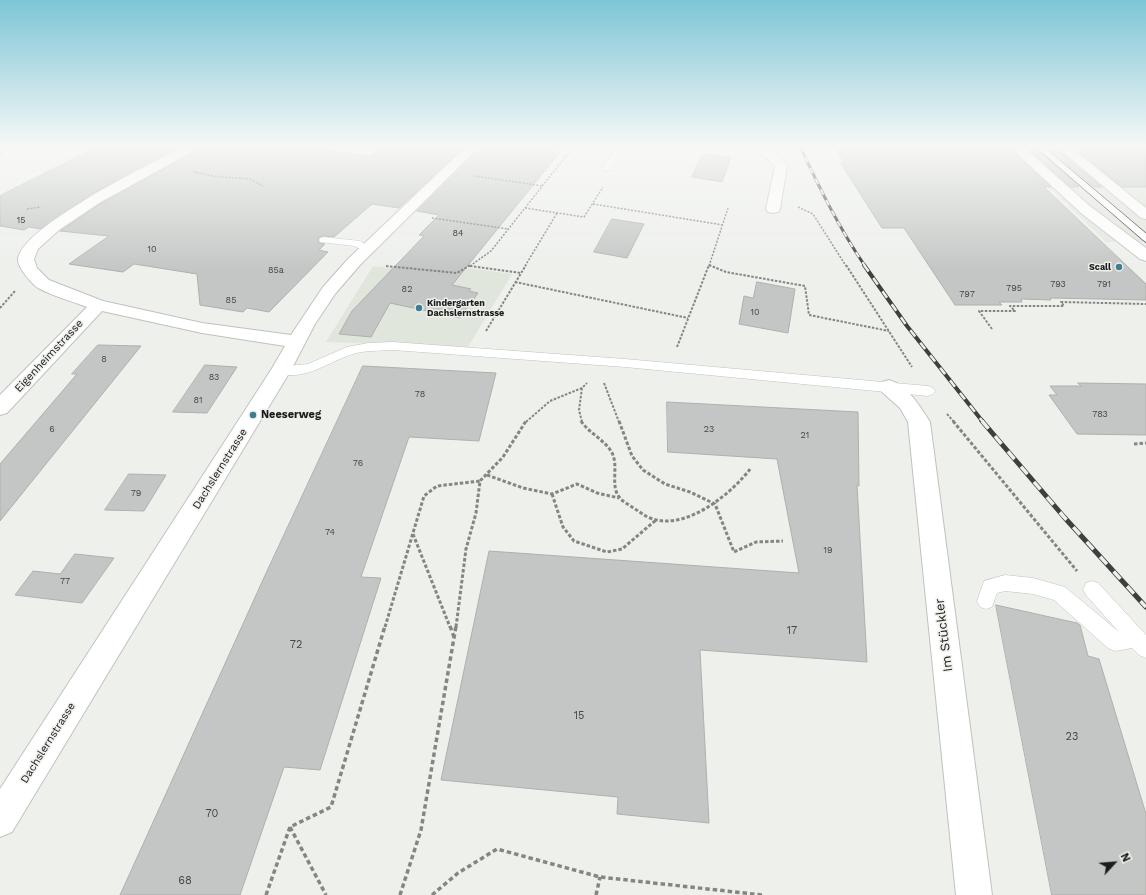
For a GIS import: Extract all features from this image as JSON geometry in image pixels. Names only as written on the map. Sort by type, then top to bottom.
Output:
[{"type":"street","points":[[117,188],[94,200],[54,227],[39,239],[31,248],[26,259],[29,269],[43,284],[98,305],[202,328],[296,342]]},
{"type":"street","name":"Dachslernstrasse","points":[[0,820],[281,370],[306,324],[329,291],[367,249],[431,188]]},
{"type":"street","points":[[773,208],[777,188]]},
{"type":"street","points":[[1061,188],[1086,210],[1134,245],[1146,256]]},
{"type":"street","points":[[1113,188],[1146,215]]},
{"type":"street","name":"Eigenheimstrasse","points":[[0,408],[98,305]]},
{"type":"street","name":"Im Stückler","points":[[889,387],[907,403],[918,422],[974,895]]},
{"type":"lane","points":[[1088,188],[1146,238]]},
{"type":"lane","points":[[324,240],[356,243],[367,249]]},
{"type":"lane","points":[[281,370],[300,370],[311,368],[347,351],[368,347],[392,346],[473,352],[601,367],[670,367],[928,391]]},
{"type":"lane","points":[[986,601],[990,587],[1005,583],[1039,588],[1059,593],[1115,642],[1141,644]]},
{"type":"lane","points":[[1092,589],[1141,644]]},
{"type":"path","points":[[385,266],[457,273],[491,251],[542,188]]},
{"type":"path","points":[[526,208],[584,217],[593,204],[723,225]]},
{"type":"path","points":[[670,367],[709,265],[728,208]]},
{"type":"path","points":[[473,352],[557,213]]},
{"type":"path","points":[[432,218],[509,229]]},
{"type":"path","points":[[709,265],[726,272],[805,286],[809,315],[889,331]]},
{"type":"path","points":[[469,266],[521,273]]},
{"type":"path","points":[[515,282],[688,318]]},
{"type":"path","points":[[0,308],[15,290]]},
{"type":"path","points":[[992,329],[979,311],[1014,311],[1010,306],[1064,306],[1061,302],[1146,304]]},
{"type":"path","points":[[266,895],[290,827],[331,807],[424,496],[437,486],[480,481],[503,457],[527,420],[550,400],[582,388],[601,367],[632,456],[643,470],[665,484],[690,492],[715,504],[734,552],[756,542],[783,541]]},
{"type":"path","points":[[582,388],[579,412],[581,419],[588,430],[605,445],[614,457],[616,485],[620,498]]},
{"type":"path","points":[[1134,444],[1146,443]]},
{"type":"path","points":[[487,475],[523,488],[552,494],[577,484],[597,493],[620,498],[639,512],[656,520],[675,520],[700,513],[715,504],[739,484],[751,468]]},
{"type":"path","points":[[400,895],[421,830],[454,639],[466,548],[476,513],[480,481]]},
{"type":"path","points":[[552,494],[563,527],[574,541],[608,552],[622,549],[656,520]]},
{"type":"path","points":[[412,534],[454,639]]},
{"type":"path","points":[[290,827],[326,895]]},
{"type":"path","points":[[432,895],[458,873],[497,849],[600,877],[762,895]]},
{"type":"path","points":[[596,895],[600,877]]},
{"type":"shaded area","points":[[1049,188],[1146,188],[1146,242],[1106,242]]},
{"type":"shaded area","name":"Kindergarten Dachslernstrasse","points":[[373,266],[457,275],[469,268],[512,274],[468,347],[326,342]]},
{"type":"building","points":[[16,188],[103,188],[90,195],[41,229],[29,227],[24,230],[0,226],[0,196]]},
{"type":"building","points":[[129,188],[421,188],[399,208],[372,204],[334,237],[319,237],[319,243],[325,244],[319,250],[328,252],[269,312],[247,308],[243,312],[200,305],[197,274],[134,264],[123,272],[69,264],[109,236],[60,231],[100,204]]},
{"type":"building","points":[[440,188],[531,188],[452,285],[471,289],[469,291],[478,293],[460,318],[390,303],[371,337],[339,334],[352,311],[424,236],[419,235],[439,215],[417,211]]},
{"type":"building","points":[[856,188],[1045,188],[1146,284],[1146,300],[1050,298],[1051,300],[1021,299],[1022,302],[999,302],[1002,305],[955,305],[904,228],[882,228]]},
{"type":"building","points":[[612,219],[644,224],[627,258],[594,252]]},
{"type":"building","points":[[757,282],[795,289],[788,333],[739,324],[744,296],[753,298]]},
{"type":"building","points":[[98,345],[141,346],[0,521],[0,464],[77,374],[72,374]]},
{"type":"building","points":[[205,365],[237,367],[207,413],[173,412]]},
{"type":"building","points":[[363,366],[496,373],[479,441],[409,437],[361,577],[381,578],[320,770],[284,767],[240,895],[120,895],[267,571]]},
{"type":"building","points":[[1078,383],[1146,384],[1146,435],[1077,434],[1049,395],[1057,395],[1050,386],[1081,386]]},
{"type":"building","points":[[667,402],[858,412],[859,486],[857,485],[867,662],[700,650],[709,823],[617,814],[618,797],[441,780],[489,551],[799,573],[777,459],[668,452]]},
{"type":"building","points":[[129,474],[166,475],[144,511],[105,510]]},
{"type":"building","points":[[75,554],[114,558],[82,603],[15,595],[33,571],[60,574]]},
{"type":"building","points":[[996,605],[1077,623],[1080,625],[1088,656],[1099,659],[1146,814],[1146,895],[1052,895]]},
{"type":"tram line","points":[[1082,188],[1146,243]]},
{"type":"tram line","points":[[1092,188],[1146,233]]},
{"type":"railway","points":[[820,188],[847,237],[865,266]]},
{"type":"railway","points":[[864,265],[907,326],[983,422]]},
{"type":"railway","points":[[982,421],[1064,517],[1146,607]]},
{"type":"place","name":"Scall","points":[[1119,267]]},
{"type":"place","name":"Kindergarten Dachslernstrasse","points":[[419,308]]},
{"type":"place","name":"Neeserweg","points":[[253,415]]}]
